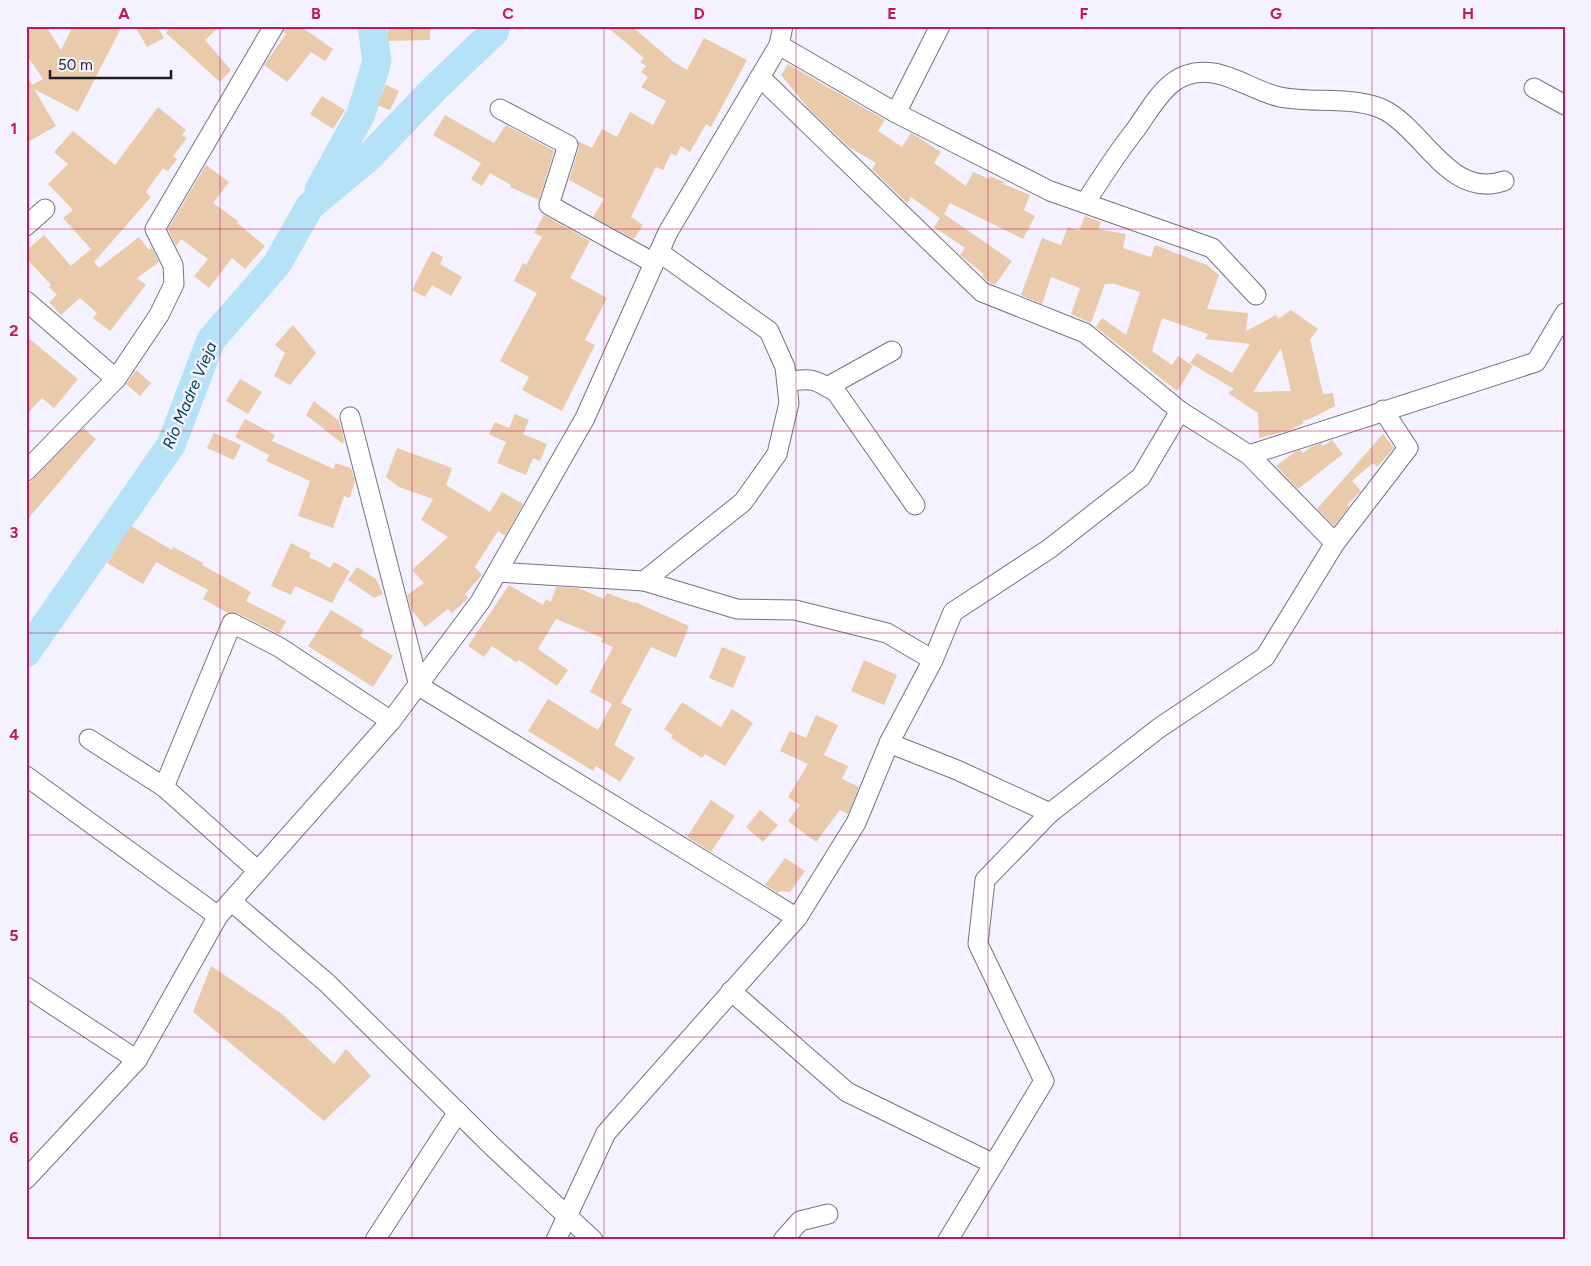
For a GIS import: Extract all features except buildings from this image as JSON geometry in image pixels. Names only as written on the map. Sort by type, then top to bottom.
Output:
[{"type":"street","points":[[26,471],[116,379],[159,315],[174,284],[173,264],[155,229],[274,26]]},
{"type":"street","points":[[26,1179],[137,1060],[218,916],[390,721],[419,686],[480,602],[585,418],[668,232],[779,45],[783,26]]},
{"type":"street","points":[[896,113],[940,26]]},
{"type":"street","points":[[779,45],[896,113],[1050,191],[1212,248],[1256,295]]},
{"type":"street","points":[[1085,204],[1160,93],[1183,77],[1204,72],[1224,75],[1256,90],[1284,98],[1378,107],[1395,117],[1459,176],[1478,185],[1493,185],[1504,181]]},
{"type":"street","points":[[760,77],[982,292],[1085,332],[1180,411],[1249,455],[1335,543]]},
{"type":"street","points":[[1534,88],[1565,104]]},
{"type":"street","points":[[500,109],[568,145],[549,205],[656,258],[769,331],[785,367],[789,403],[777,454],[743,502],[644,581]]},
{"type":"street","points":[[26,226],[45,209]]},
{"type":"street","points":[[26,301],[116,379]]},
{"type":"street","points":[[1249,455],[1383,410],[1536,362],[1565,313]]},
{"type":"street","points":[[827,387],[892,351]]},
{"type":"street","points":[[788,382],[805,379],[817,380],[836,392],[915,505]]},
{"type":"street","points":[[948,1240],[1044,1081],[978,944],[985,880],[1050,813],[1159,728],[1265,657],[1335,543],[1408,448],[1383,410]]},
{"type":"street","points":[[556,1240],[606,1133],[797,918],[856,824],[889,743],[933,660],[953,612],[1049,549],[1141,477],[1180,411]]},
{"type":"street","points":[[350,417],[419,686],[797,918]]},
{"type":"street","points":[[497,572],[644,581],[736,609],[795,610],[887,633],[933,660]]},
{"type":"street","points":[[164,787],[232,623],[279,647],[390,721]]},
{"type":"street","points":[[89,739],[164,787],[258,871]]},
{"type":"street","points":[[889,743],[957,770],[1050,813]]},
{"type":"street","points":[[26,776],[218,916]]},
{"type":"street","points":[[232,901],[327,983],[567,1217],[594,1240]]},
{"type":"street","points":[[26,987],[137,1060]]},
{"type":"street","points":[[731,991],[847,1092],[994,1164]]},
{"type":"street","points":[[381,1238],[458,1112]]},
{"type":"street","points":[[783,1240],[800,1221],[828,1214]]},
{"type":"waterway","points":[[319,190],[361,114],[377,61],[372,26]]},
{"type":"waterway","name":"Río Madre Vieja","points":[[26,653],[171,445],[211,340],[277,264],[310,206],[370,156],[435,88],[494,32],[496,26]]}]
